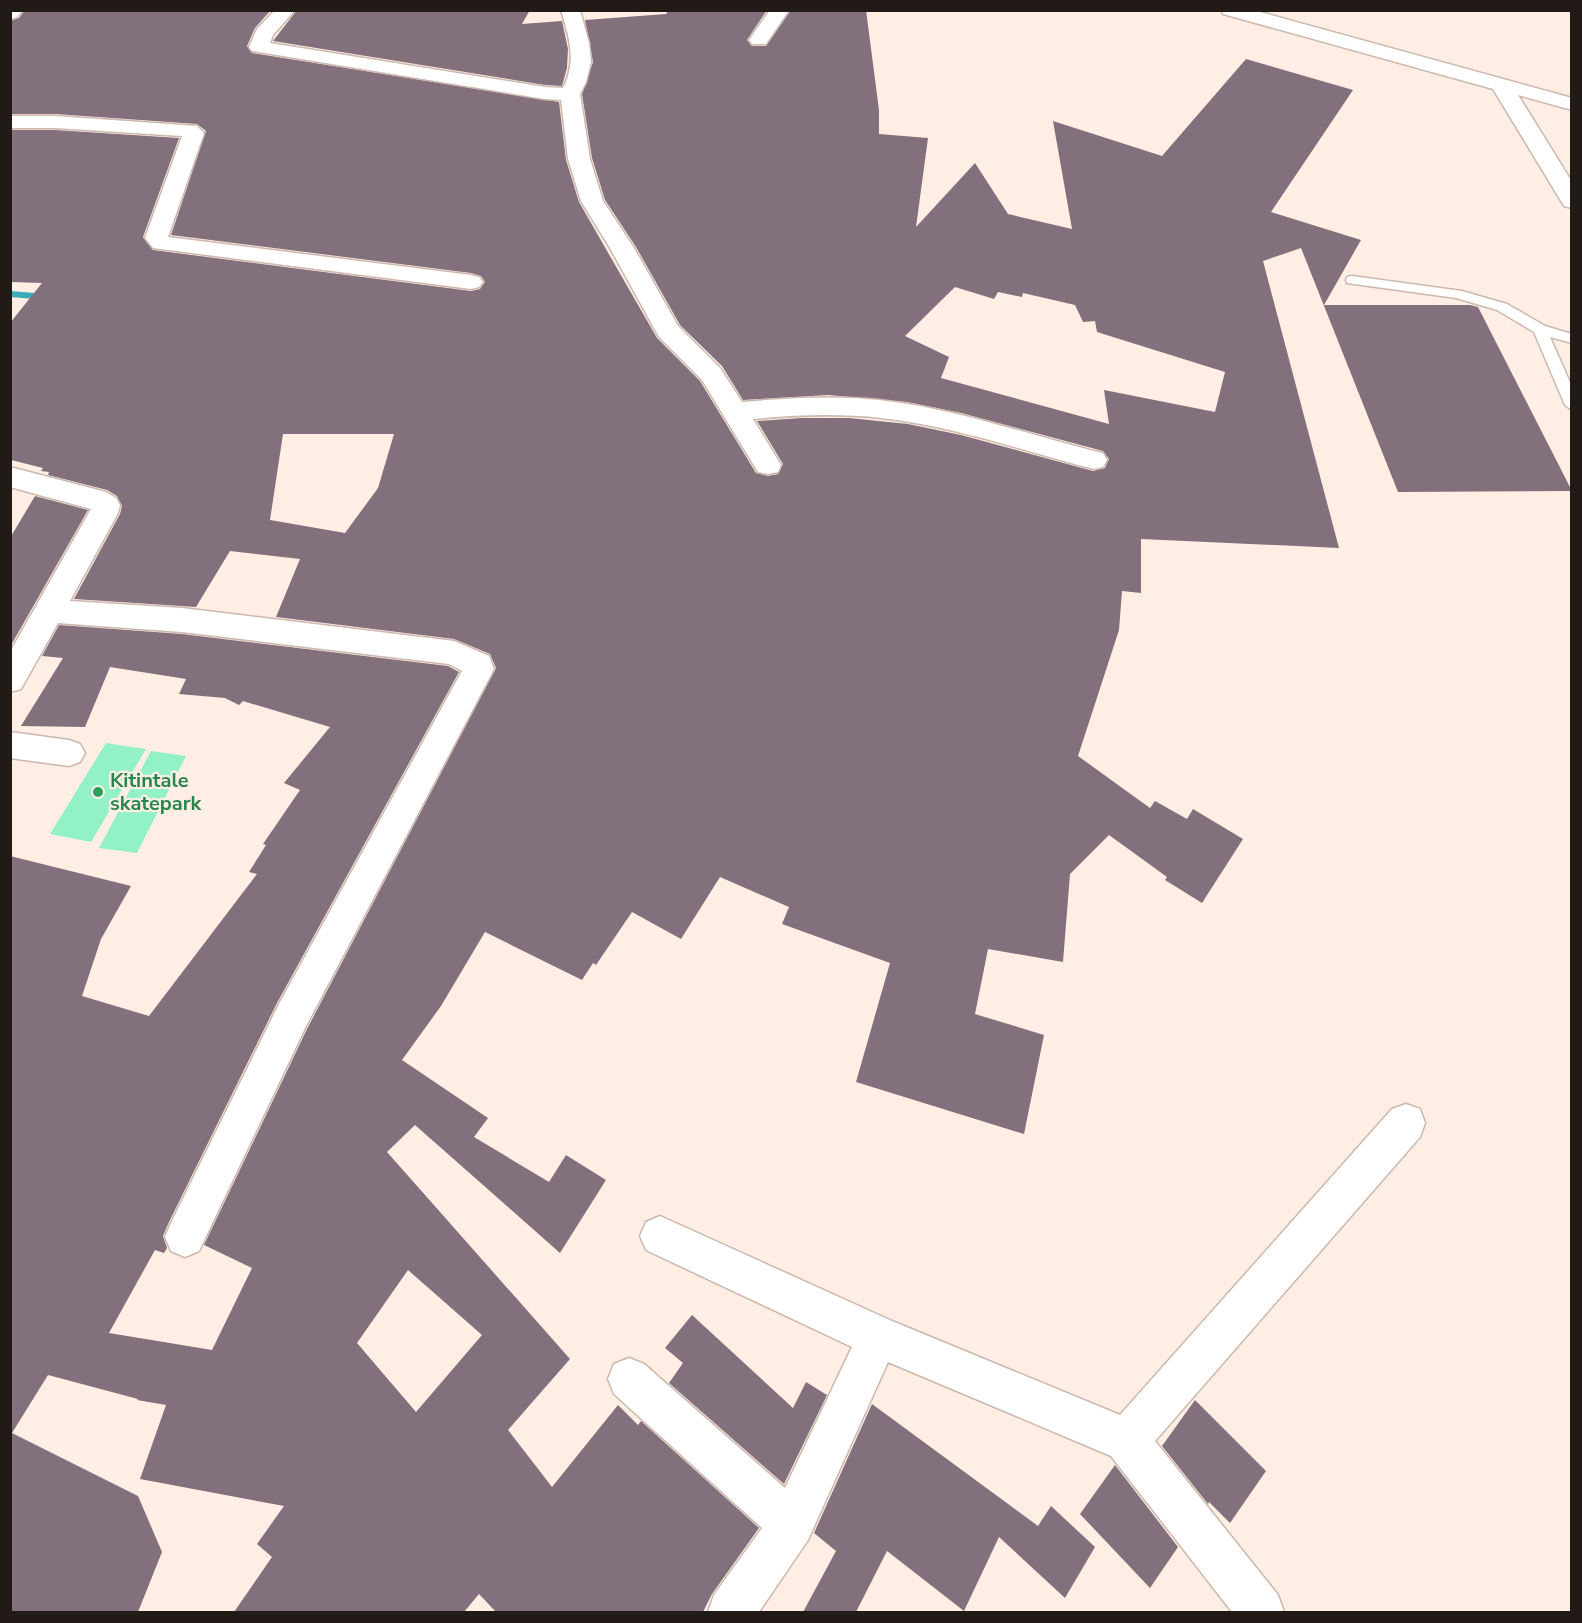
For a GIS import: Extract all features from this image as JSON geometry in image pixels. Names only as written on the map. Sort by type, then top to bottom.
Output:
[{"type":"street","points":[[285,10],[264,33],[259,47],[544,93],[570,94]]},
{"type":"street","points":[[570,10],[583,58],[581,71],[570,94],[579,159],[592,201],[622,248],[668,331],[711,374],[768,465]]},
{"type":"street","points":[[759,40],[780,10]]},
{"type":"street","points":[[1230,10],[1572,104]]},
{"type":"street","points":[[1500,83],[1572,201]]},
{"type":"street","points":[[10,122],[55,122],[190,130],[193,133],[157,235],[161,243],[471,282]]},
{"type":"street","points":[[735,412],[788,407],[878,409],[911,414],[1094,460]]},
{"type":"street","points":[[10,477],[96,499],[106,505],[105,513],[10,680]]},
{"type":"street","points":[[50,611],[182,620],[454,653],[478,665],[479,669],[292,1016],[185,1237]]},
{"type":"street","points":[[10,745],[69,753]]},
{"type":"street","points":[[1127,1440],[1406,1123]]},
{"type":"street","points":[[660,1236],[878,1337],[1127,1440],[1261,1612]]},
{"type":"street","points":[[731,1612],[792,1524],[878,1337]]},
{"type":"street","points":[[629,1379],[792,1524]]},
{"type":"lane","points":[[1352,280],[1457,294],[1502,307],[1540,328],[1572,339]]},
{"type":"lane","points":[[1540,328],[1572,405]]},
{"type":"green space","name":"Kitintale skatepark","points":[[106,743],[146,749],[91,842],[50,834]]},
{"type":"green space","name":"Kitintale skatepark","points":[[151,751],[186,756],[137,853],[99,848]]},
{"type":"building","points":[[25,10],[271,10],[255,28],[247,46],[252,53],[559,102],[566,160],[579,202],[657,338],[700,381],[756,473],[768,476],[778,474],[783,464],[757,421],[801,418],[849,418],[908,424],[961,435],[1093,471],[1105,468],[1109,459],[1103,451],[961,413],[907,402],[828,395],[743,400],[722,366],[680,325],[636,247],[605,200],[592,158],[582,94],[593,62],[585,20],[666,14],[669,10],[767,10],[747,40],[752,46],[766,46],[791,10],[866,10],[879,110],[879,134],[928,138],[916,227],[975,163],[1008,214],[1072,229],[1053,121],[1162,156],[1246,59],[1353,90],[1271,212],[1361,240],[1324,305],[1470,305],[1478,307],[1572,491],[1398,492],[1301,248],[1263,261],[1339,548],[1141,539],[1141,593],[1122,591],[1119,630],[1078,756],[1150,808],[1155,801],[1187,819],[1193,809],[1243,839],[1202,903],[1165,880],[1167,877],[1109,835],[1070,874],[1063,962],[988,949],[975,1014],[1044,1035],[1024,1134],[856,1082],[890,963],[782,924],[789,907],[720,877],[681,939],[632,912],[596,965],[593,963],[582,980],[485,932],[441,1006],[402,1060],[488,1118],[474,1137],[549,1182],[566,1155],[606,1180],[560,1253],[415,1125],[387,1152],[570,1359],[508,1430],[552,1487],[618,1405],[638,1425],[641,1421],[759,1528],[712,1594],[703,1612],[496,1612],[479,1594],[464,1612],[234,1612],[272,1557],[257,1544],[284,1506],[140,1479],[166,1405],[137,1400],[48,1375],[12,1433],[138,1496],[162,1552],[138,1612],[10,1612],[10,856],[131,886],[101,939],[82,996],[149,1016],[257,874],[249,872],[266,845],[263,844],[300,790],[284,783],[330,727],[243,701],[239,705],[225,698],[179,694],[186,679],[110,667],[85,727],[21,726],[63,658],[42,656],[59,625],[182,634],[448,666],[459,672],[277,1003],[169,1222],[163,1236],[167,1248],[164,1253],[155,1250],[109,1333],[212,1350],[252,1268],[204,1245],[307,1029],[496,668],[490,654],[454,639],[276,617],[300,559],[230,551],[196,607],[74,599],[120,514],[122,506],[117,496],[107,490],[48,475],[49,472],[41,471],[43,468],[11,460],[10,323],[42,283],[10,282],[10,130],[55,130],[179,138],[143,237],[153,250],[471,291],[480,289],[485,282],[481,276],[471,273],[171,235],[206,131],[197,124],[55,114],[10,114],[10,21],[19,18]],"holes":[[[955,287],[994,299],[998,292],[1022,297],[1023,293],[1075,305],[1083,322],[1095,321],[1097,332],[1225,372],[1215,412],[1104,390],[1109,424],[941,378],[949,357],[905,336]],[[283,434],[394,434],[378,488],[345,533],[270,520]],[[408,1270],[482,1335],[416,1412],[357,1343]]]},
{"type":"building","points":[[297,10],[530,10],[522,24],[562,21],[568,49],[567,68],[562,86],[545,85],[273,41]]},
{"type":"building","points":[[35,496],[88,510],[10,647],[10,538]]},
{"type":"building","points":[[692,1315],[793,1408],[806,1382],[827,1395],[784,1484],[669,1383],[683,1363],[665,1348]]},
{"type":"building","points":[[1195,1400],[1266,1471],[1230,1523],[1209,1502],[1208,1504],[1162,1446]]},
{"type":"building","points":[[872,1404],[1038,1526],[1051,1506],[1095,1547],[1065,1598],[999,1537],[964,1611],[887,1551],[856,1612],[803,1612],[836,1551],[814,1533]]},
{"type":"building","points":[[1115,1465],[1178,1547],[1150,1588],[1080,1514]]},
{"type":"waterway","points":[[10,294],[47,297]]},
{"type":"place","name":"Kitintale skatepark","points":[[98,792]]}]
